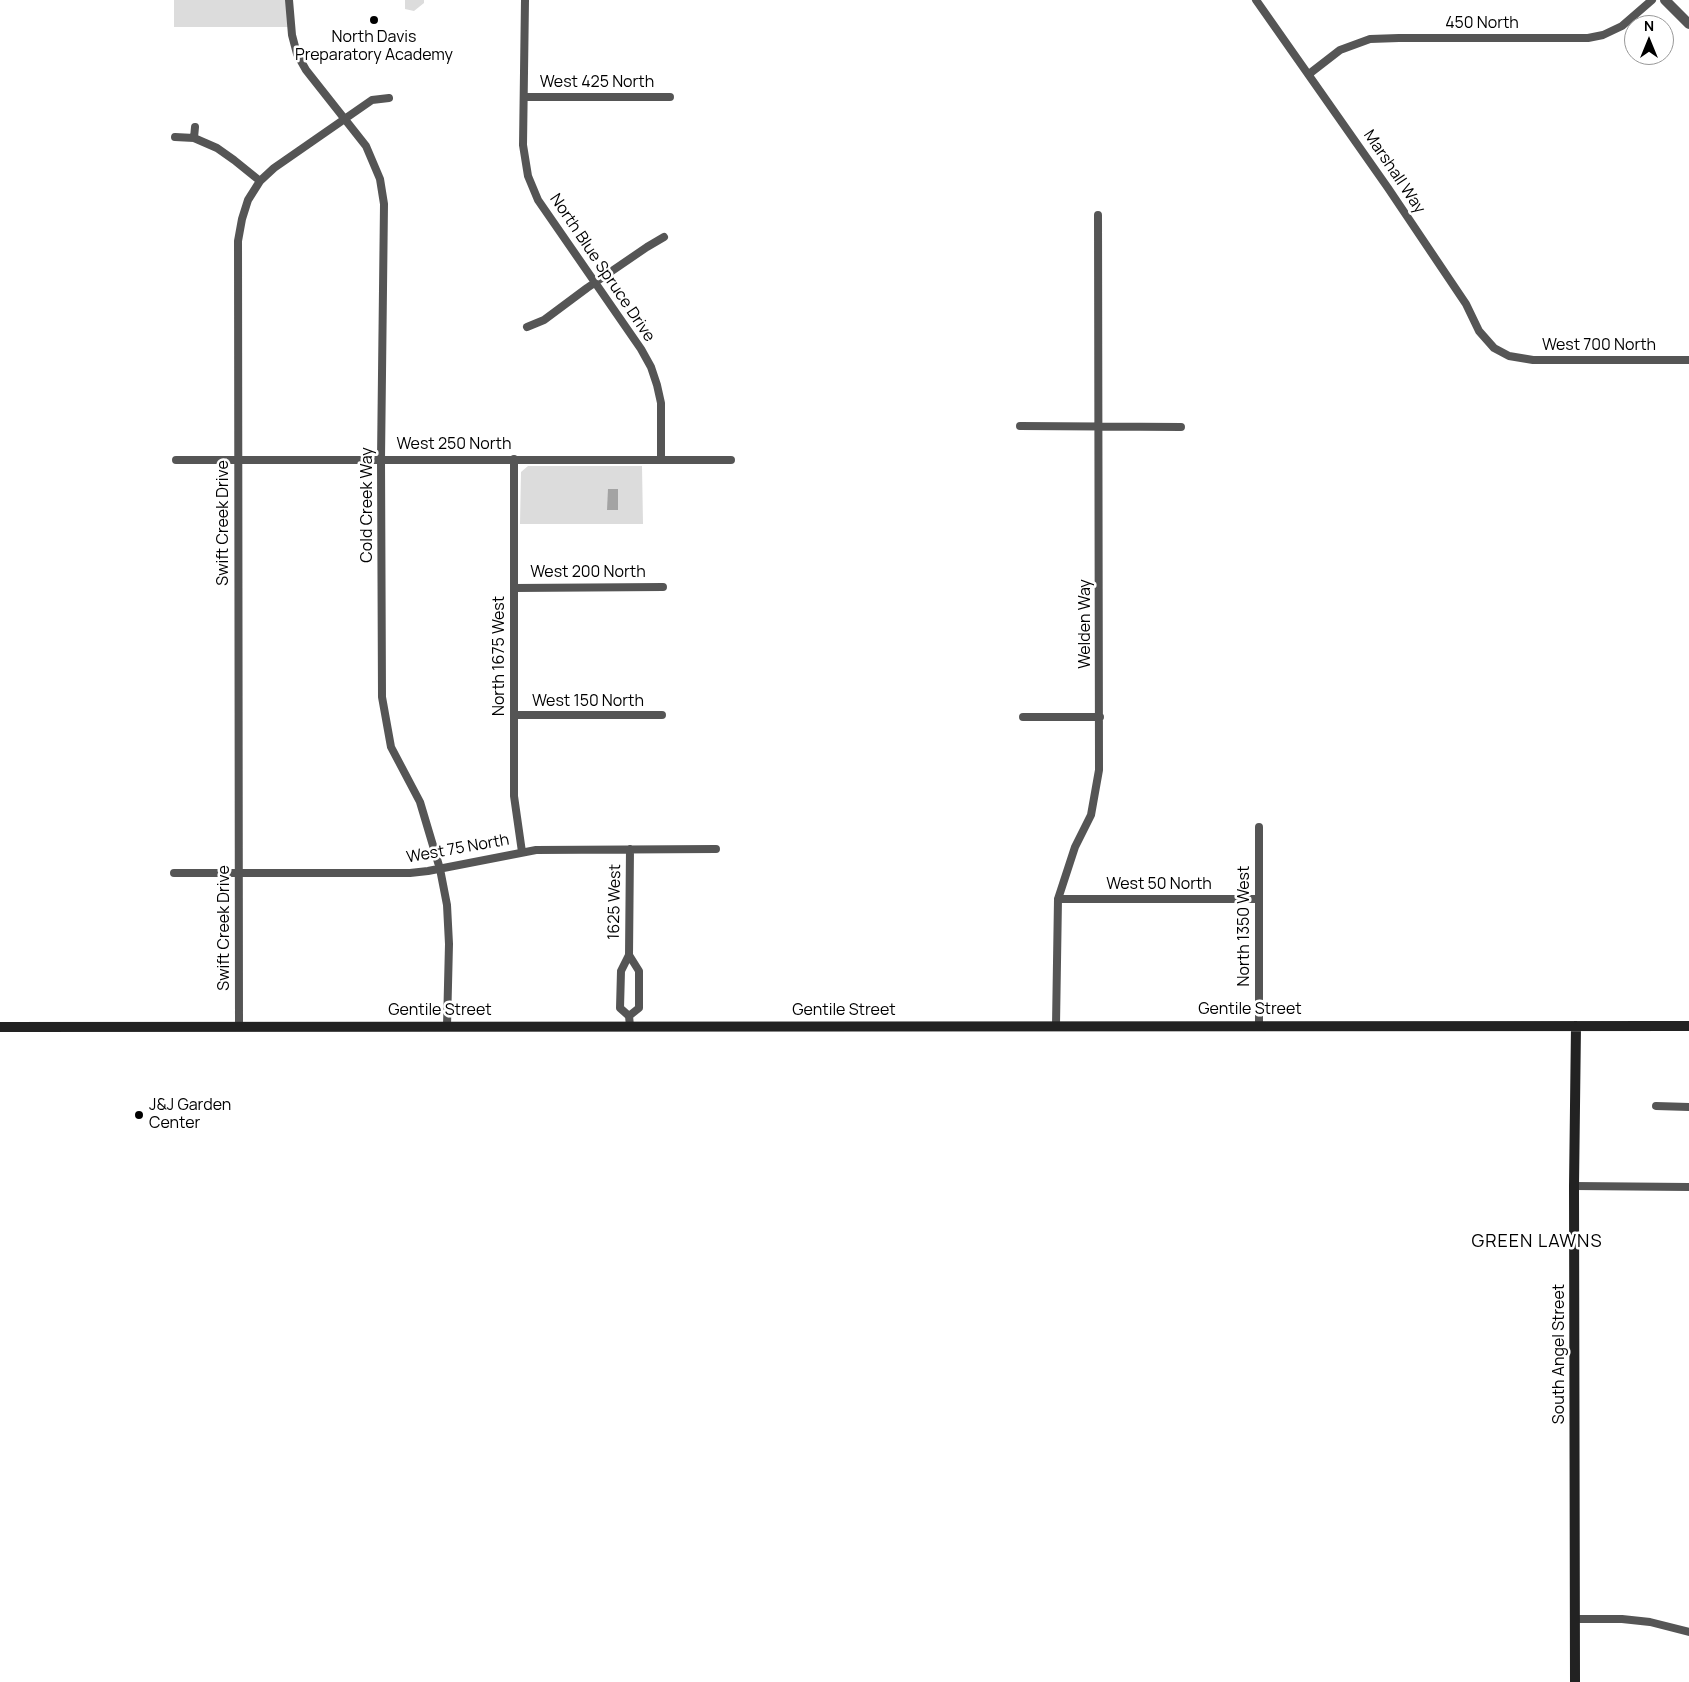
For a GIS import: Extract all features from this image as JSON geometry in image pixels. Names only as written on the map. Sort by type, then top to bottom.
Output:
[{"type":"main road","name":"Gentile Street","points":[[0,1026],[447,1026],[629,1021],[1259,1026],[1689,1026]]},
{"type":"main road","name":"South Angel Street","points":[[1575,1682],[1574,1186],[1576,1026]]},
{"type":"street","name":"Cold Creek Way","points":[[290,0],[292,35],[297,54],[306,70],[366,146],[380,179],[384,204],[381,459],[382,698],[391,747],[420,802],[440,869],[447,905],[449,944],[447,1026]]},
{"type":"street","name":"North Blue Spruce Drive","points":[[525,0],[523,144],[528,176],[538,200],[641,349],[651,367],[661,403],[661,460]]},
{"type":"street","name":"Marshall Way","points":[[1256,0],[1388,188],[1462,298],[1479,331],[1494,348],[1509,356]]},
{"type":"street","name":"450 North","points":[[1309,74],[1340,50],[1370,40],[1398,38],[1588,38],[1604,35],[1622,26],[1652,0]]},
{"type":"street","points":[[1665,0],[1689,24]]},
{"type":"street","name":"West 425 North","points":[[524,98],[670,97]]},
{"type":"street","name":"Swift Creek Drive","points":[[239,1026],[238,241],[248,200],[260,181],[274,168],[372,100],[389,98]]},
{"type":"street","points":[[194,138],[195,127]]},
{"type":"street","points":[[175,137],[194,138],[217,148],[260,181]]},
{"type":"street","name":"Welden Way","points":[[1056,1025],[1058,899],[1075,847],[1092,815],[1100,770],[1098,215]]},
{"type":"street","points":[[527,327],[544,320],[594,283],[664,237]]},
{"type":"street","name":"West 700 North","points":[[1509,356],[1533,360],[1689,360]]},
{"type":"street","points":[[1020,426],[1181,427]]},
{"type":"street","name":"North 1675 West","points":[[514,459],[514,796],[522,852]]},
{"type":"street","name":"West 250 North","points":[[176,460],[731,460]]},
{"type":"street","name":"West 200 North","points":[[514,588],[663,587]]},
{"type":"street","name":"West 150 North","points":[[514,715],[662,716]]},
{"type":"street","points":[[1023,717],[1100,717]]},
{"type":"street","name":"North 1350 West","points":[[1259,827],[1259,1026]]},
{"type":"street","name":"West 75 North","points":[[174,873],[410,873],[536,850],[716,848]]},
{"type":"street","name":"1625 West","points":[[629,955],[639,971],[639,1008],[629,1021],[620,1008],[621,971],[629,955],[630,850]]},
{"type":"street","name":"West 50 North","points":[[1058,899],[1259,899]]},
{"type":"street","points":[[1656,1106],[1689,1107]]},
{"type":"street","points":[[1574,1186],[1689,1187]]},
{"type":"street","points":[[1575,1619],[1622,1619],[1650,1622],[1689,1632]]},
{"type":"shaded area","points":[[174,0],[290,0],[290,27],[174,27]]},
{"type":"shaded area","points":[[405,0],[424,0],[424,3],[414,11],[405,9]]},
{"type":"shaded area","points":[[528,466],[642,466],[643,524],[520,524],[521,472]]},
{"type":"shaded area","points":[[608,489],[618,489],[618,510],[607,510]]},
{"type":"place","name":"North Davis Preparatory Academy","points":[[374,20]]},
{"type":"place","name":"J&J Garden Center","points":[[139,1115]]},
{"type":"district","name":"GREEN LAWNS","points":[[1537,1242]]}]
